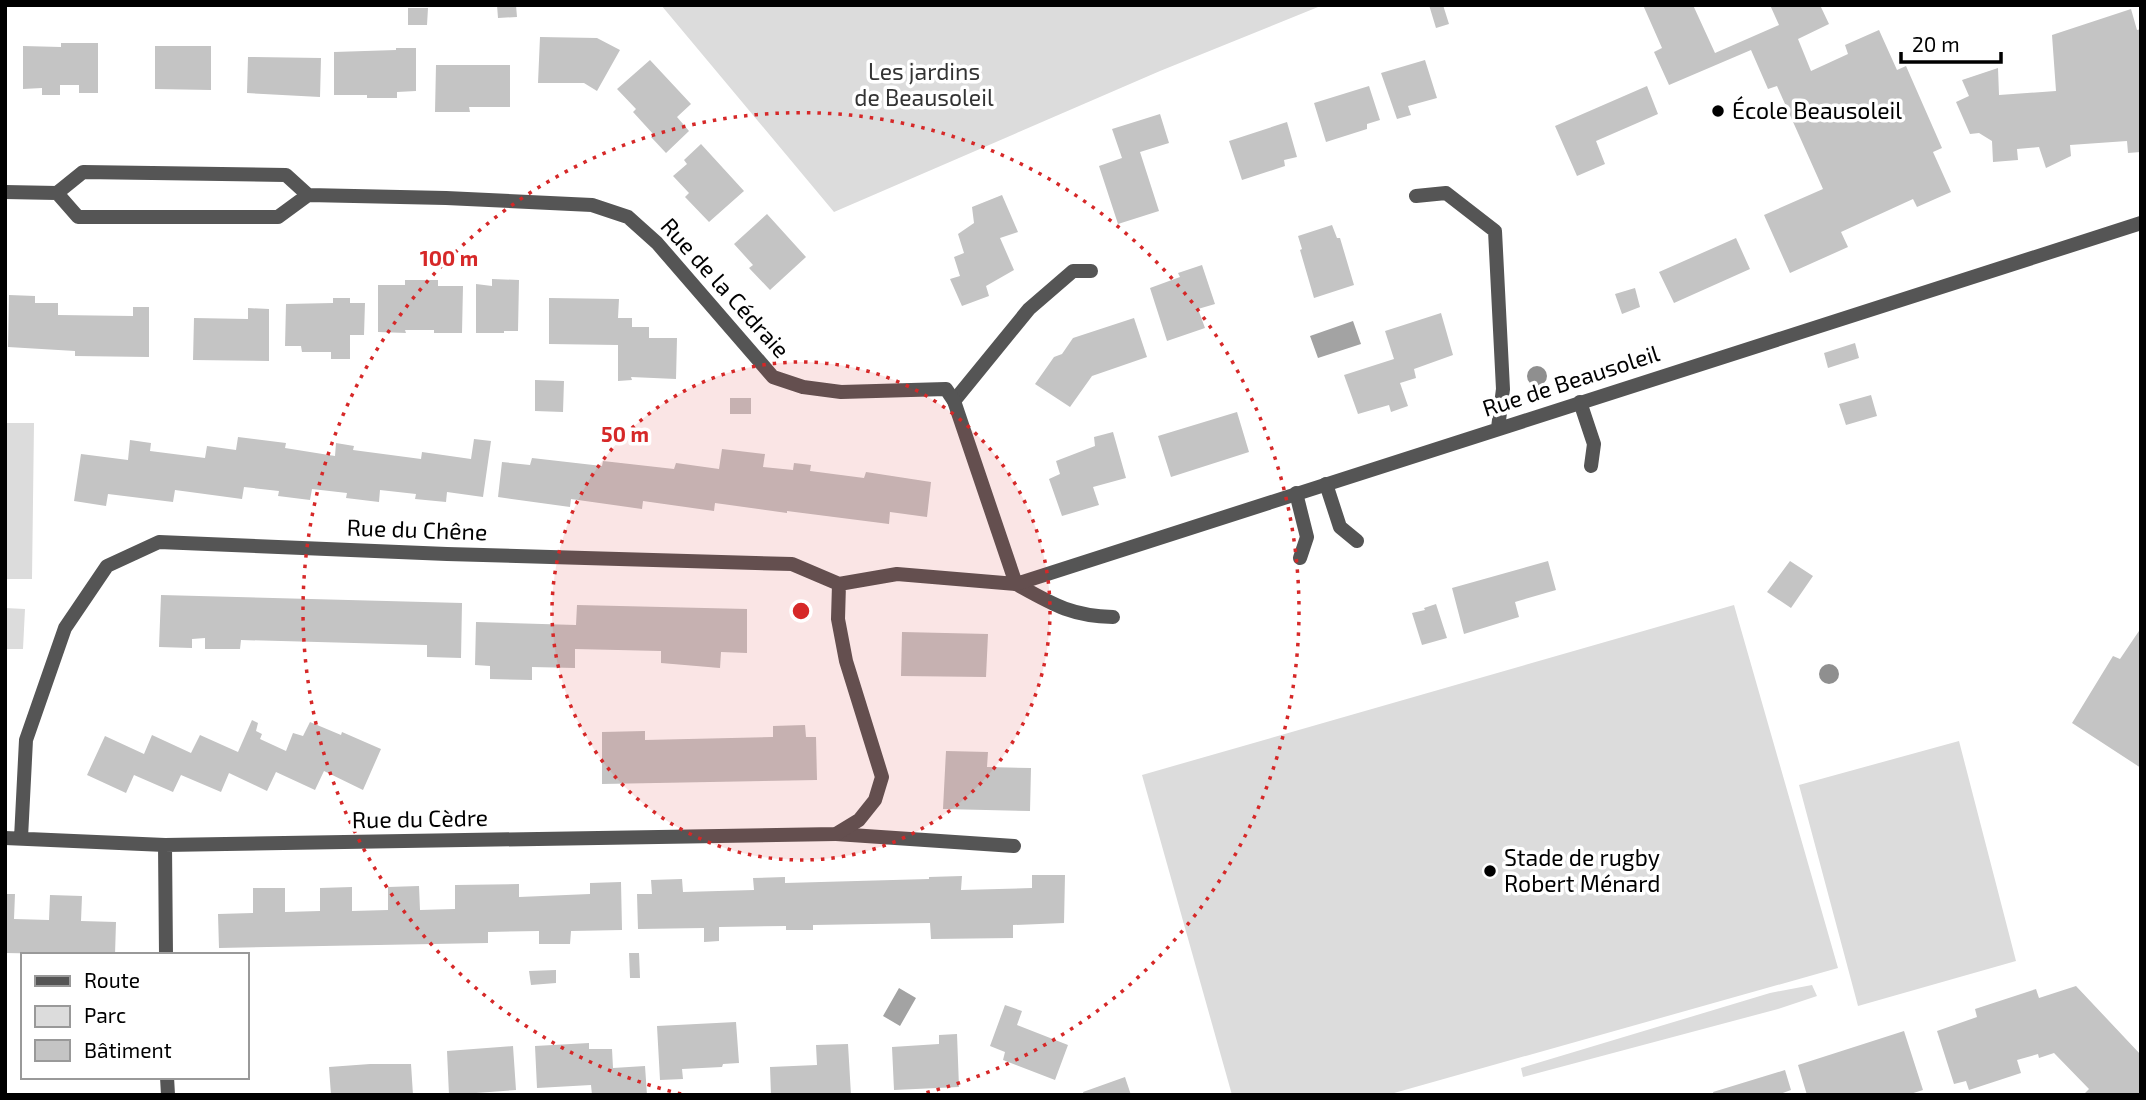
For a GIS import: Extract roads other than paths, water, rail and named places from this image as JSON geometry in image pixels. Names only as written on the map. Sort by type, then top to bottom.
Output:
[{"type":"street","points":[[5,192],[57,193],[83,172],[286,175],[308,195],[278,217],[78,217],[57,193]]},
{"type":"street","points":[[1416,196],[1446,193],[1496,230],[1503,389],[1498,428]]},
{"type":"street","name":"Rue de la Cédraie","points":[[308,195],[592,205],[628,217],[657,243],[773,377],[803,387],[841,392],[946,389],[954,401]]},
{"type":"street","name":"Rue de Beausoleil","points":[[1016,584],[2141,223]]},
{"type":"street","points":[[1016,584],[954,401],[1029,309],[1073,271],[1091,271]]},
{"type":"street","points":[[1580,402],[1594,444],[1591,466]]},
{"type":"street","points":[[1326,484],[1340,527],[1357,541]]},
{"type":"street","points":[[1296,493],[1307,537],[1300,558]]},
{"type":"street","name":"Rue du Chêne","points":[[21,838],[26,740],[65,628],[107,566],[159,542],[459,555],[792,564],[839,584]]},
{"type":"street","points":[[836,834],[859,820],[875,800],[883,777],[846,661],[838,619],[839,584],[897,574],[1016,584],[1059,608],[1090,617],[1113,617]]},
{"type":"street","name":"Rue du Cèdre","points":[[5,838],[165,845],[836,834],[1014,846]]},
{"type":"street","points":[[165,845],[166,953]]},
{"type":"place","name":"École Beausoleil","points":[[1718,111]]},
{"type":"place","name":"Stade de rugby Robert Ménard","points":[[1490,871]]},
{"type":"park label","name":"Les jardins de Beausoleil","points":[[924,85]]}]
